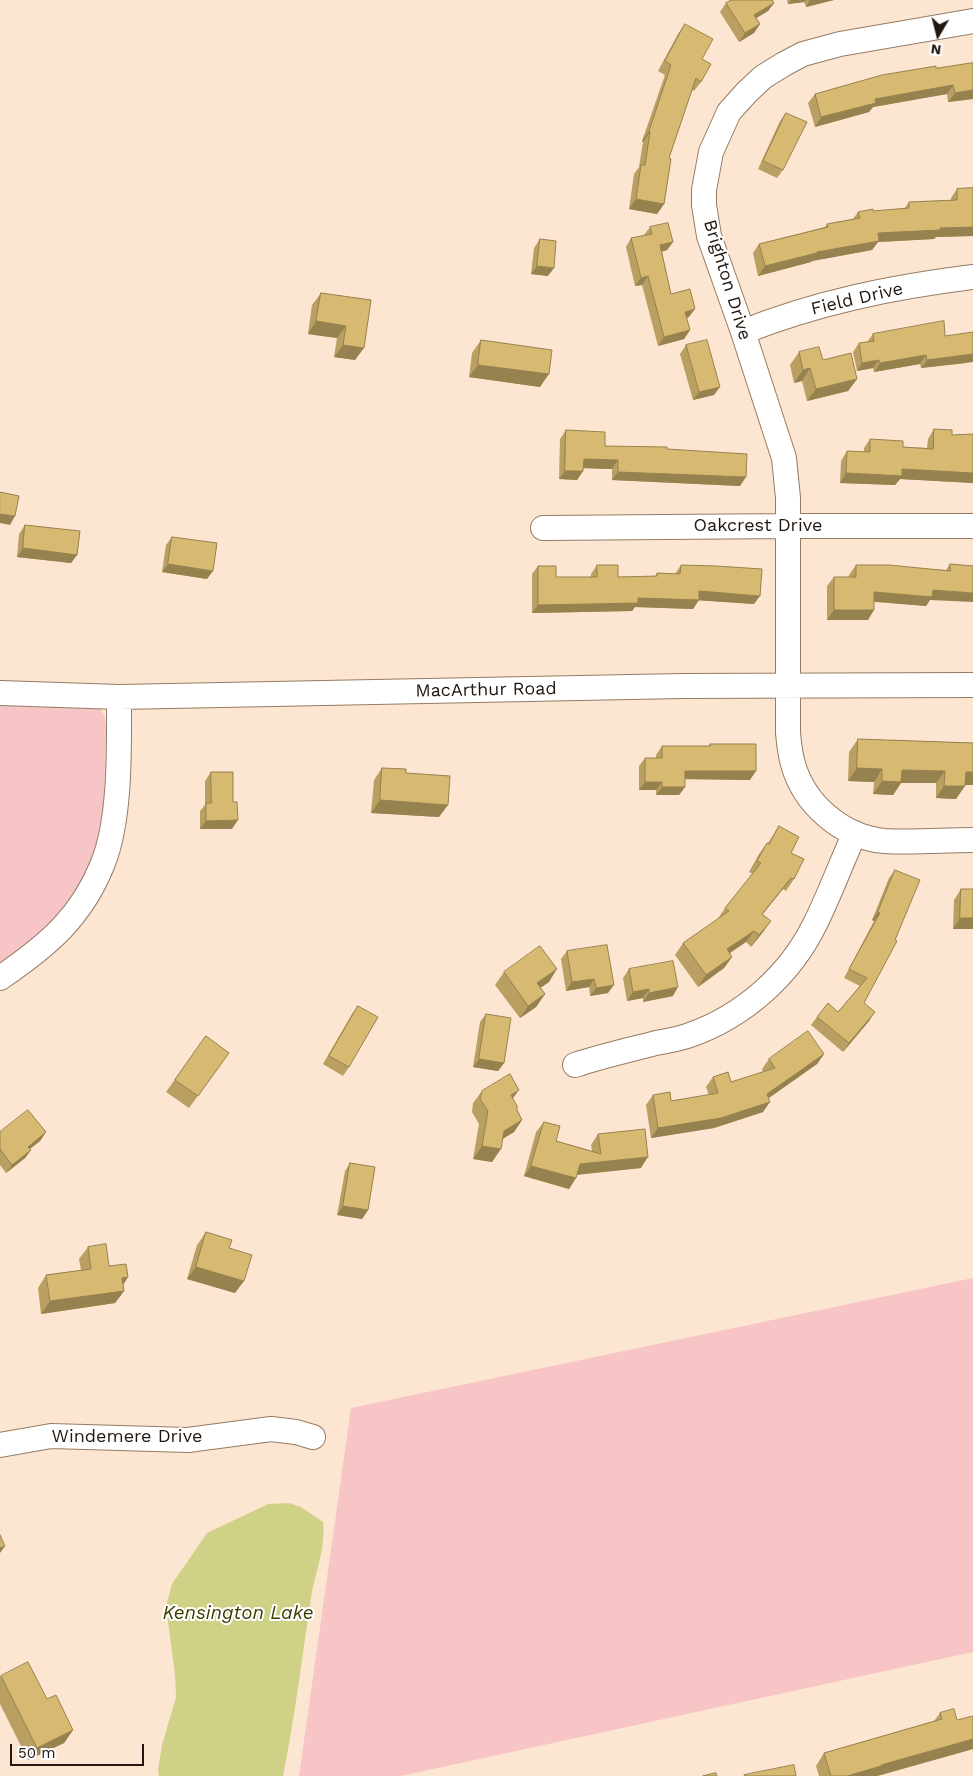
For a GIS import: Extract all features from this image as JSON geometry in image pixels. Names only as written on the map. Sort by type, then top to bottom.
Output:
[{"type":"street","name":"Brighton Drive","points":[[973,21],[840,44],[803,54],[763,77],[729,112],[711,152],[704,190],[704,205],[709,236],[784,458],[788,498],[787,705],[790,751],[797,777],[819,810],[829,819],[855,833],[884,841],[973,840]]},
{"type":"street","name":"Field Drive","points":[[743,332],[771,320],[872,292],[973,277]]},
{"type":"street","name":"Oakcrest Drive","points":[[543,528],[973,526]]},
{"type":"street","name":"MacArthur Road","points":[[0,693],[118,697],[788,685],[973,685]]},
{"type":"street","points":[[0,978],[32,955],[63,927],[96,879],[104,862],[113,826],[117,777],[118,697]]},
{"type":"street","points":[[575,1065],[595,1058],[688,1036],[711,1026],[747,1005],[764,991],[776,980],[799,952],[811,931],[855,833]]},
{"type":"street","name":"Windemere Drive","points":[[0,1445],[51,1436],[188,1440],[271,1430],[296,1432],[312,1437]]},
{"type":"shaded area","points":[[0,704],[95,706],[103,712],[106,727],[104,810],[99,846],[83,881],[60,916],[0,969]]},
{"type":"shaded area","points":[[973,1278],[973,1652],[401,1776],[299,1776],[351,1408]]},
{"type":"water","name":"Kensington Lake","points":[[289,1503],[301,1507],[323,1522],[324,1532],[322,1551],[311,1598],[283,1776],[159,1776],[158,1769],[162,1745],[176,1697],[166,1606],[172,1584],[207,1533],[268,1504]]},
{"type":"building","points":[[732,0],[772,0],[774,3],[754,15],[760,24],[745,33],[726,3]]},
{"type":"building","points":[[685,24],[713,39],[702,59],[711,64],[701,82],[696,78],[669,158],[671,159],[664,204],[636,199],[641,165],[645,165],[649,131],[671,65],[665,61]]},
{"type":"building","points":[[973,63],[973,90],[955,93],[953,85],[875,99],[876,103],[821,117],[815,94],[882,75],[936,66],[936,68]]},
{"type":"building","points":[[786,113],[807,122],[783,170],[763,161]]},
{"type":"building","points":[[973,188],[973,227],[878,233],[879,241],[817,252],[765,266],[759,244],[828,227],[827,224],[860,218],[858,212],[873,209],[873,211],[909,208],[909,202],[957,200],[957,189]]},
{"type":"building","points":[[668,223],[673,242],[660,245],[671,294],[690,289],[695,309],[685,312],[690,330],[664,337],[648,276],[641,278],[631,238],[652,234],[650,227]]},
{"type":"building","points":[[540,239],[556,241],[554,268],[537,266]]},
{"type":"building","points":[[321,293],[371,300],[364,348],[343,345],[346,326],[316,321]]},
{"type":"building","points":[[944,321],[945,336],[973,332],[973,354],[927,360],[926,355],[880,363],[879,360],[862,363],[859,343],[874,341],[873,334]]},
{"type":"building","points":[[481,340],[552,350],[549,374],[478,365]]},
{"type":"building","points":[[707,340],[720,387],[699,392],[686,345]]},
{"type":"building","points":[[819,347],[823,360],[851,353],[857,379],[816,389],[810,368],[803,370],[799,352]]},
{"type":"building","points":[[934,429],[952,430],[952,435],[973,434],[973,473],[902,469],[902,476],[846,473],[847,451],[870,452],[870,439],[903,441],[903,447],[933,449]]},
{"type":"building","points":[[566,430],[605,432],[605,446],[667,447],[667,449],[747,454],[746,477],[618,472],[618,460],[584,459],[583,471],[565,471]]},
{"type":"building","points":[[0,492],[19,496],[15,516],[0,514]]},
{"type":"building","points":[[25,525],[80,531],[77,555],[23,548]]},
{"type":"building","points":[[172,537],[217,543],[213,571],[168,564]]},
{"type":"building","points":[[950,564],[973,566],[973,593],[933,590],[932,597],[874,592],[874,610],[834,610],[834,577],[856,577],[856,565],[889,565],[950,571]]},
{"type":"building","points":[[597,565],[618,565],[618,577],[657,576],[657,573],[680,574],[681,565],[762,569],[760,596],[699,591],[699,600],[638,598],[638,603],[538,605],[538,566],[556,566],[556,577],[597,577]]},
{"type":"building","points":[[858,739],[973,743],[973,772],[966,772],[965,786],[944,786],[945,771],[902,770],[901,782],[882,781],[882,769],[857,768]]},
{"type":"building","points":[[710,744],[756,744],[756,771],[685,771],[685,787],[662,787],[662,782],[645,782],[645,758],[662,758],[662,746],[710,746]]},
{"type":"building","points":[[382,768],[406,769],[406,773],[450,776],[448,805],[380,800]]},
{"type":"building","points":[[211,772],[233,772],[233,802],[237,802],[238,820],[206,821],[206,803],[211,803]]},
{"type":"building","points":[[779,826],[799,837],[791,853],[804,859],[794,879],[791,878],[762,914],[771,921],[759,935],[754,931],[727,949],[732,957],[706,975],[683,943],[729,911],[725,908],[761,863],[757,861]]},
{"type":"building","points":[[895,870],[920,880],[895,940],[897,941],[864,1003],[875,1012],[849,1043],[817,1017],[828,1003],[838,1012],[867,978],[849,969],[880,913],[878,912]]},
{"type":"building","points":[[961,889],[973,889],[973,918],[960,918]]},
{"type":"building","points":[[607,945],[614,985],[596,988],[594,979],[572,982],[567,951]]},
{"type":"building","points":[[540,946],[557,969],[537,983],[545,994],[528,1006],[504,972]]},
{"type":"building","points":[[673,961],[678,987],[649,993],[649,989],[633,992],[629,969]]},
{"type":"building","points":[[358,1006],[378,1017],[349,1067],[329,1056]]},
{"type":"building","points":[[486,1014],[511,1018],[504,1063],[479,1059]]},
{"type":"building","points":[[808,1031],[824,1054],[767,1094],[770,1102],[721,1118],[658,1128],[653,1095],[670,1092],[671,1101],[718,1093],[713,1077],[728,1072],[731,1082],[775,1068],[769,1059]]},
{"type":"building","points":[[206,1036],[229,1053],[198,1096],[175,1080]]},
{"type":"building","points":[[510,1074],[519,1090],[511,1095],[522,1120],[504,1131],[501,1149],[482,1146],[488,1111],[480,1099],[482,1091]]},
{"type":"building","points":[[28,1110],[46,1132],[28,1147],[31,1150],[12,1165],[0,1149],[0,1132]]},
{"type":"building","points":[[544,1122],[560,1126],[556,1141],[601,1154],[598,1134],[645,1129],[648,1157],[580,1164],[576,1178],[531,1166]]},
{"type":"building","points":[[350,1163],[375,1167],[368,1210],[343,1206]]},
{"type":"building","points":[[206,1232],[232,1240],[229,1248],[252,1255],[244,1281],[196,1267]]},
{"type":"building","points":[[106,1244],[109,1266],[126,1264],[128,1277],[122,1278],[124,1291],[50,1301],[46,1275],[91,1269],[88,1247]]},
{"type":"building","points":[[0,1535],[5,1546],[0,1548]]},
{"type":"building","points":[[28,1662],[47,1699],[56,1695],[73,1730],[37,1748],[1,1676]]},
{"type":"building","points":[[954,1709],[957,1720],[973,1716],[973,1739],[847,1776],[831,1776],[824,1753],[942,1719],[940,1713]]},
{"type":"building","points":[[794,1765],[796,1776],[744,1775]]},
{"type":"building","points":[[716,1773],[717,1776],[703,1776]]}]
